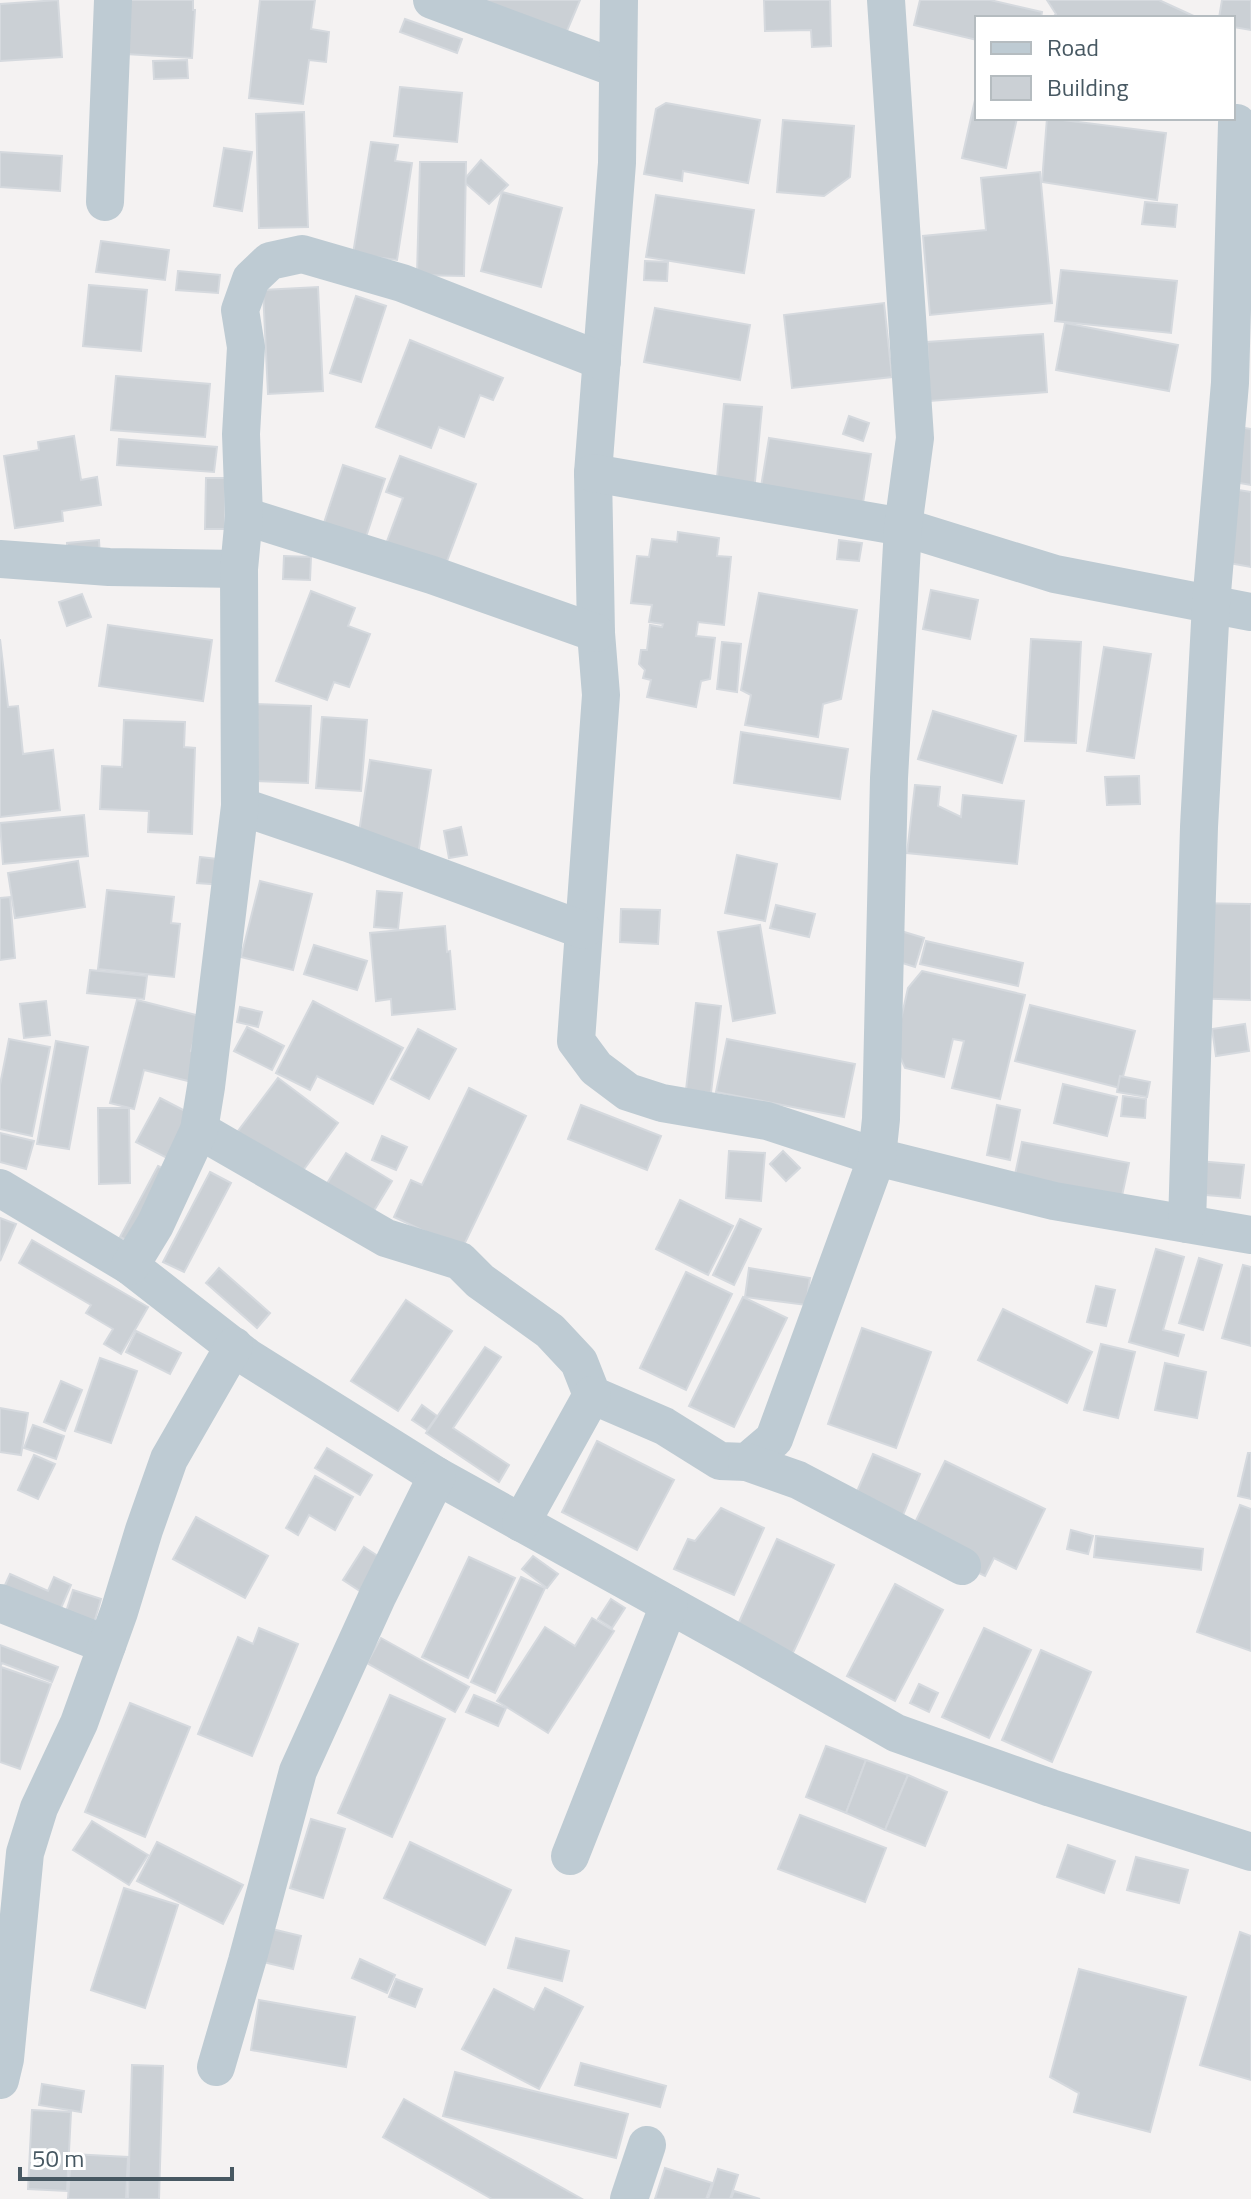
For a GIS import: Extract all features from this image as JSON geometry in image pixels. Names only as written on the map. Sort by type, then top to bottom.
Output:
[{"type":"street","points":[[105,202],[113,0]]},
{"type":"street","points":[[432,0],[618,69]]},
{"type":"street","points":[[619,0],[617,163],[593,473],[596,633],[601,695],[576,1041],[596,1068],[628,1092],[662,1103],[767,1121],[877,1157],[1054,1201],[1251,1235]]},
{"type":"street","points":[[747,1462],[774,1439],[877,1157],[889,778],[903,527],[915,438],[886,0]]},
{"type":"street","points":[[1187,1224],[1199,827],[1211,604],[1230,383],[1237,123]]},
{"type":"street","points":[[130,1266],[155,1225],[199,1130],[202,1117],[240,806],[239,569],[244,516],[241,434],[246,347],[240,310],[251,279],[270,261],[302,254],[388,279],[602,361]]},
{"type":"street","points":[[593,473],[903,527],[1055,574],[1251,612]]},
{"type":"street","points":[[244,516],[432,575],[596,633]]},
{"type":"street","points":[[0,559],[109,567],[239,569]]},
{"type":"street","points":[[240,806],[583,930]]},
{"type":"street","points":[[199,1130],[386,1238],[460,1261],[480,1281],[550,1331],[579,1362],[592,1395],[664,1426],[720,1461],[747,1462],[798,1480],[962,1566]]},
{"type":"street","points":[[0,1188],[130,1266],[247,1357],[437,1476],[896,1733],[1051,1788],[1251,1852]]},
{"type":"street","points":[[0,2080],[5,2059],[25,1853],[39,1808],[79,1723],[169,1459],[234,1346]]},
{"type":"street","points":[[521,1523],[592,1395]]},
{"type":"street","points":[[216,2067],[298,1771],[378,1595],[437,1476]]},
{"type":"street","points":[[0,1603],[107,1645]]},
{"type":"street","points":[[570,1856],[669,1605]]},
{"type":"street","points":[[629,2199],[647,2145]]},
{"type":"building","points":[[58,0],[62,57],[0,61],[0,4]]},
{"type":"building","points":[[128,0],[193,0],[192,58],[126,54]]},
{"type":"building","points":[[260,0],[315,0],[311,29],[329,32],[326,62],[309,60],[303,104],[249,98]]},
{"type":"building","points":[[448,0],[580,0],[564,38]]},
{"type":"building","points":[[764,0],[830,0],[831,46],[812,47],[811,30],[765,31]]},
{"type":"building","points":[[920,0],[990,0],[1042,12],[1041,16],[975,16],[975,40],[914,25]]},
{"type":"building","points":[[1047,0],[1159,0],[1194,16],[1054,16],[1056,14]]},
{"type":"building","points":[[1222,0],[1251,0],[1251,30],[1235,27],[1235,16],[1219,16]]},
{"type":"building","points":[[405,19],[462,39],[457,53],[400,32]]},
{"type":"building","points":[[187,60],[188,78],[154,79],[153,61]]},
{"type":"building","points":[[400,87],[462,93],[457,142],[394,136]]},
{"type":"building","points":[[975,100],[975,120],[1017,120],[1006,168],[962,158]]},
{"type":"building","points":[[666,103],[760,120],[748,183],[683,171],[682,181],[644,174],[656,109]]},
{"type":"building","points":[[304,112],[308,227],[259,228],[256,114]]},
{"type":"building","points":[[783,120],[854,126],[850,177],[824,196],[777,192]]},
{"type":"building","points":[[1047,120],[1166,133],[1157,200],[1042,182]]},
{"type":"building","points":[[371,142],[398,145],[395,161],[412,163],[397,260],[353,254]]},
{"type":"building","points":[[224,148],[252,152],[242,211],[214,206]]},
{"type":"building","points":[[0,152],[62,156],[60,191],[0,187]]},
{"type":"building","points":[[481,160],[508,185],[489,204],[463,181]]},
{"type":"building","points":[[420,162],[466,162],[464,276],[417,275]]},
{"type":"building","points":[[1040,172],[1052,303],[930,315],[923,236],[986,230],[981,178]]},
{"type":"building","points":[[502,192],[562,208],[541,287],[481,271]]},
{"type":"building","points":[[656,195],[754,210],[744,273],[646,257]]},
{"type":"building","points":[[1145,202],[1177,205],[1175,227],[1142,224]]},
{"type":"building","points":[[101,241],[169,250],[165,280],[96,272]]},
{"type":"building","points":[[645,261],[668,262],[667,281],[644,280]]},
{"type":"building","points":[[1061,270],[1177,281],[1171,333],[1055,321]]},
{"type":"building","points":[[178,271],[220,275],[218,293],[176,290]]},
{"type":"building","points":[[89,285],[147,290],[141,351],[83,346]]},
{"type":"building","points":[[318,287],[323,391],[268,394],[263,290]]},
{"type":"building","points":[[356,296],[386,306],[361,382],[330,373]]},
{"type":"building","points":[[884,303],[892,377],[792,388],[784,315]]},
{"type":"building","points":[[655,308],[750,325],[740,380],[644,362]]},
{"type":"building","points":[[1065,323],[1178,345],[1169,391],[1056,370]]},
{"type":"building","points":[[1043,334],[1047,392],[930,401],[927,342]]},
{"type":"building","points":[[410,340],[503,378],[493,400],[480,395],[464,437],[439,427],[431,448],[376,427]]},
{"type":"building","points":[[116,376],[210,384],[205,437],[111,430]]},
{"type":"building","points":[[724,404],[762,407],[754,492],[716,488]]},
{"type":"building","points":[[849,416],[869,423],[863,441],[843,434]]},
{"type":"building","points":[[1215,423],[1251,429],[1251,485],[1205,477]]},
{"type":"building","points":[[74,436],[81,480],[97,477],[101,505],[62,511],[63,521],[15,528],[4,456],[39,450],[38,442]]},
{"type":"building","points":[[769,438],[871,454],[862,509],[760,493]]},
{"type":"building","points":[[119,439],[217,447],[214,472],[117,465]]},
{"type":"building","points":[[400,456],[476,484],[441,577],[382,555],[403,498],[386,492]]},
{"type":"building","points":[[343,465],[385,479],[362,549],[320,535]]},
{"type":"building","points":[[206,478],[225,478],[225,529],[205,529]]},
{"type":"building","points":[[1220,487],[1251,492],[1251,567],[1207,559]]},
{"type":"building","points":[[678,532],[719,538],[717,556],[731,557],[724,625],[698,622],[696,636],[715,638],[710,679],[701,681],[696,707],[647,697],[651,680],[643,678],[645,670],[639,664],[641,650],[647,650],[650,625],[662,627],[663,624],[649,622],[652,605],[631,603],[637,556],[649,557],[652,539],[677,542]]},
{"type":"building","points":[[99,540],[100,557],[68,560],[67,543]]},
{"type":"building","points":[[839,540],[862,543],[859,561],[837,559]]},
{"type":"building","points":[[284,556],[311,557],[310,580],[283,579]]},
{"type":"building","points":[[931,590],[978,600],[970,639],[923,629]]},
{"type":"building","points":[[311,591],[355,608],[348,626],[370,634],[349,687],[334,682],[327,700],[276,681]]},
{"type":"building","points":[[759,593],[857,610],[841,699],[823,704],[818,737],[745,725],[751,695],[741,690]]},
{"type":"building","points":[[82,594],[91,617],[67,626],[59,602]]},
{"type":"building","points":[[108,625],[212,640],[203,701],[99,686]]},
{"type":"building","points":[[0,639],[8,707],[18,706],[23,754],[53,750],[60,810],[0,817]]},
{"type":"building","points":[[1031,639],[1081,642],[1076,743],[1025,741]]},
{"type":"building","points":[[722,642],[741,644],[737,692],[717,689]]},
{"type":"building","points":[[1104,647],[1151,654],[1134,758],[1087,751]]},
{"type":"building","points":[[255,704],[311,706],[308,783],[253,781]]},
{"type":"building","points":[[933,711],[1016,736],[1002,783],[918,759]]},
{"type":"building","points":[[322,717],[367,720],[361,791],[316,788]]},
{"type":"building","points":[[124,720],[185,722],[184,747],[195,748],[192,834],[148,832],[149,811],[100,809],[102,766],[122,767]]},
{"type":"building","points":[[741,732],[848,749],[840,799],[734,783]]},
{"type":"building","points":[[370,760],[431,770],[416,868],[355,859]]},
{"type":"building","points":[[1139,776],[1140,804],[1107,805],[1105,777]]},
{"type":"building","points":[[915,785],[940,787],[938,806],[961,817],[963,795],[1024,801],[1017,864],[907,853]]},
{"type":"building","points":[[84,815],[88,856],[3,864],[0,823]]},
{"type":"building","points":[[461,827],[467,855],[449,858],[444,831]]},
{"type":"building","points":[[737,855],[777,864],[765,921],[725,913]]},
{"type":"building","points":[[200,857],[226,860],[223,885],[197,883]]},
{"type":"building","points":[[78,861],[85,907],[15,918],[8,873]]},
{"type":"building","points":[[260,881],[312,894],[293,970],[241,957]]},
{"type":"building","points":[[107,890],[174,897],[171,923],[180,924],[174,977],[98,969]]},
{"type":"building","points":[[377,891],[402,893],[398,929],[374,927]]},
{"type":"building","points":[[10,897],[15,958],[0,960],[0,898]]},
{"type":"building","points":[[1191,903],[1251,904],[1251,1000],[1187,998]]},
{"type":"building","points":[[776,905],[815,914],[809,937],[770,928]]},
{"type":"building","points":[[621,909],[660,910],[658,944],[620,942]]},
{"type":"building","points":[[760,925],[775,1013],[733,1021],[718,932]]},
{"type":"building","points":[[445,926],[455,1009],[392,1015],[391,999],[376,1001],[370,933]]},
{"type":"building","points":[[901,931],[924,938],[915,967],[893,960]]},
{"type":"building","points":[[926,941],[1023,963],[1018,986],[920,964]]},
{"type":"building","points":[[314,945],[367,961],[357,990],[304,974]]},
{"type":"building","points":[[90,970],[147,976],[144,999],[87,993]]},
{"type":"building","points":[[922,971],[1025,995],[1000,1099],[952,1088],[964,1041],[953,1039],[944,1077],[905,1068],[895,1046],[908,988]]},
{"type":"building","points":[[137,1000],[200,1016],[191,1051],[199,1053],[192,1082],[144,1070],[134,1109],[110,1103]]},
{"type":"building","points":[[46,1001],[50,1035],[24,1038],[20,1004]]},
{"type":"building","points":[[313,1001],[403,1048],[373,1104],[317,1076],[310,1090],[276,1073]]},
{"type":"building","points":[[696,1003],[721,1006],[711,1093],[686,1090]]},
{"type":"building","points":[[1030,1005],[1135,1031],[1120,1088],[1015,1061]]},
{"type":"building","points":[[240,1007],[262,1012],[258,1027],[237,1022]]},
{"type":"building","points":[[1245,1024],[1249,1051],[1216,1056],[1212,1029]]},
{"type":"building","points":[[247,1027],[284,1046],[272,1070],[234,1051]]},
{"type":"building","points":[[418,1029],[456,1049],[429,1099],[391,1079]]},
{"type":"building","points":[[9,1039],[50,1047],[32,1136],[0,1129],[0,1085]]},
{"type":"building","points":[[727,1039],[855,1064],[844,1117],[716,1092]]},
{"type":"building","points":[[56,1041],[88,1047],[69,1149],[37,1144]]},
{"type":"building","points":[[1120,1076],[1150,1082],[1147,1097],[1117,1092]]},
{"type":"building","points":[[278,1078],[338,1123],[293,1184],[232,1139]]},
{"type":"building","points":[[1063,1084],[1117,1097],[1107,1136],[1054,1123]]},
{"type":"building","points":[[469,1088],[526,1116],[462,1249],[394,1217],[411,1180],[422,1185]]},
{"type":"building","points":[[1123,1096],[1146,1099],[1145,1118],[1121,1116]]},
{"type":"building","points":[[160,1098],[191,1114],[167,1158],[136,1142]]},
{"type":"building","points":[[581,1105],[661,1136],[647,1170],[568,1139]]},
{"type":"building","points":[[997,1105],[1020,1110],[1010,1160],[987,1155]]},
{"type":"building","points":[[98,1108],[129,1108],[130,1183],[99,1184]]},
{"type":"building","points":[[0,1133],[34,1141],[26,1169],[0,1162]]},
{"type":"building","points":[[382,1136],[407,1147],[396,1170],[372,1160]]},
{"type":"building","points":[[1022,1142],[1129,1163],[1120,1205],[1013,1184]]},
{"type":"building","points":[[729,1151],[765,1153],[761,1201],[726,1198]]},
{"type":"building","points":[[783,1151],[800,1168],[786,1181],[770,1164]]},
{"type":"building","points":[[346,1153],[392,1181],[367,1222],[321,1193]]},
{"type":"building","points":[[1198,1161],[1244,1165],[1240,1198],[1195,1194]]},
{"type":"building","points":[[158,1166],[181,1178],[143,1249],[120,1237]]},
{"type":"building","points":[[210,1172],[231,1183],[184,1272],[163,1262]]},
{"type":"building","points":[[680,1200],[733,1226],[708,1275],[656,1249]]},
{"type":"building","points":[[0,1218],[16,1224],[0,1261]]},
{"type":"building","points":[[740,1219],[761,1229],[734,1285],[713,1275]]},
{"type":"building","points":[[32,1240],[148,1307],[121,1354],[104,1344],[113,1329],[86,1313],[91,1305],[19,1263]]},
{"type":"building","points":[[1156,1249],[1184,1257],[1163,1330],[1184,1335],[1178,1356],[1129,1342]]},
{"type":"building","points":[[1199,1258],[1222,1265],[1203,1330],[1179,1323]]},
{"type":"building","points":[[1243,1265],[1251,1267],[1251,1346],[1222,1338]]},
{"type":"building","points":[[219,1268],[270,1313],[257,1328],[206,1283]]},
{"type":"building","points":[[749,1268],[810,1278],[806,1305],[745,1297]]},
{"type":"building","points":[[686,1272],[732,1294],[686,1390],[640,1368]]},
{"type":"building","points":[[1096,1286],[1115,1290],[1106,1326],[1087,1322]]},
{"type":"building","points":[[743,1297],[787,1318],[734,1427],[689,1406]]},
{"type":"building","points":[[406,1300],[452,1331],[398,1411],[351,1381]]},
{"type":"building","points":[[1003,1309],[1092,1352],[1067,1403],[978,1360]]},
{"type":"building","points":[[862,1328],[931,1352],[896,1448],[828,1424]]},
{"type":"building","points":[[136,1331],[181,1353],[170,1374],[126,1352]]},
{"type":"building","points":[[1101,1344],[1135,1352],[1118,1418],[1084,1410]]},
{"type":"building","points":[[485,1347],[501,1357],[453,1428],[509,1465],[499,1482],[426,1433]]},
{"type":"building","points":[[100,1358],[137,1371],[111,1443],[75,1431]]},
{"type":"building","points":[[1165,1363],[1206,1372],[1197,1418],[1155,1410]]},
{"type":"building","points":[[61,1381],[82,1390],[65,1431],[44,1422]]},
{"type":"building","points":[[422,1405],[437,1416],[427,1430],[412,1420]]},
{"type":"building","points":[[0,1408],[28,1413],[21,1455],[0,1452]]},
{"type":"building","points":[[33,1425],[64,1436],[56,1459],[24,1448]]},
{"type":"building","points":[[597,1441],[674,1480],[637,1550],[562,1512]]},
{"type":"building","points":[[327,1448],[372,1475],[360,1495],[315,1468]]},
{"type":"building","points":[[1248,1453],[1251,1453],[1251,1499],[1238,1496]]},
{"type":"building","points":[[873,1454],[920,1474],[901,1520],[853,1501]]},
{"type":"building","points":[[34,1455],[55,1464],[38,1499],[18,1490]]},
{"type":"building","points":[[945,1461],[1045,1509],[1016,1569],[994,1558],[985,1576],[907,1539]]},
{"type":"building","points":[[315,1476],[353,1497],[335,1530],[309,1515],[298,1535],[286,1528]]},
{"type":"building","points":[[1240,1505],[1251,1509],[1251,1651],[1197,1632]]},
{"type":"building","points":[[721,1508],[764,1528],[734,1595],[674,1569],[688,1539],[695,1541]]},
{"type":"building","points":[[196,1517],[268,1556],[245,1598],[173,1559]]},
{"type":"building","points":[[1071,1530],[1093,1536],[1088,1554],[1067,1549]]},
{"type":"building","points":[[1096,1536],[1203,1549],[1201,1570],[1094,1557]]},
{"type":"building","points":[[777,1539],[834,1565],[791,1657],[735,1631]]},
{"type":"building","points":[[364,1547],[384,1560],[363,1593],[343,1580]]},
{"type":"building","points":[[533,1556],[558,1574],[547,1588],[522,1569]]},
{"type":"building","points":[[469,1557],[515,1578],[468,1678],[422,1657]]},
{"type":"building","points":[[10,1574],[48,1591],[54,1577],[71,1585],[54,1624],[0,1596]]},
{"type":"building","points":[[521,1577],[545,1588],[495,1693],[471,1682]]},
{"type":"building","points":[[895,1584],[943,1610],[895,1701],[847,1676]]},
{"type":"building","points":[[73,1590],[101,1599],[92,1630],[63,1621]]},
{"type":"building","points":[[611,1599],[625,1608],[612,1628],[598,1619]]},
{"type":"building","points":[[592,1618],[614,1631],[548,1733],[497,1701],[545,1627],[575,1646]]},
{"type":"building","points":[[259,1628],[298,1644],[252,1756],[198,1734],[238,1637],[253,1644]]},
{"type":"building","points":[[984,1628],[1031,1650],[989,1738],[942,1717]]},
{"type":"building","points":[[381,1638],[469,1687],[455,1712],[367,1663]]},
{"type":"building","points":[[0,1645],[58,1667],[52,1682],[2,1663],[0,1667]]},
{"type":"building","points":[[1041,1650],[1091,1672],[1052,1762],[1002,1740]]},
{"type":"building","points":[[1,1667],[51,1684],[20,1769],[0,1762]]},
{"type":"building","points":[[919,1684],[938,1693],[929,1712],[910,1703]]},
{"type":"building","points":[[390,1695],[445,1719],[392,1837],[338,1813]]},
{"type":"building","points":[[474,1695],[506,1708],[498,1726],[466,1712]]},
{"type":"building","points":[[130,1703],[190,1727],[145,1837],[85,1812]]},
{"type":"building","points":[[826,1746],[866,1760],[846,1813],[806,1797]]},
{"type":"building","points":[[866,1760],[908,1775],[885,1830],[846,1813]]},
{"type":"building","points":[[908,1775],[947,1792],[925,1846],[885,1830]]},
{"type":"building","points":[[800,1815],[886,1848],[865,1902],[778,1869]]},
{"type":"building","points":[[311,1819],[345,1829],[323,1898],[290,1888]]},
{"type":"building","points":[[92,1821],[148,1855],[129,1885],[73,1850]]},
{"type":"building","points":[[157,1842],[243,1885],[223,1924],[137,1881]]},
{"type":"building","points":[[410,1842],[511,1890],[485,1945],[384,1898]]},
{"type":"building","points":[[1068,1845],[1115,1861],[1104,1893],[1057,1877]]},
{"type":"building","points":[[1136,1857],[1188,1870],[1179,1903],[1127,1890]]},
{"type":"building","points":[[124,1888],[178,1905],[145,2008],[91,1990]]},
{"type":"building","points":[[272,1929],[301,1936],[293,1969],[263,1962]]},
{"type":"building","points":[[1240,1932],[1251,1936],[1251,2080],[1200,2065]]},
{"type":"building","points":[[516,1938],[569,1951],[562,1981],[508,1968]]},
{"type":"building","points":[[360,1959],[395,1975],[387,1993],[352,1978]]},
{"type":"building","points":[[1079,1969],[1186,1997],[1150,2132],[1074,2112],[1079,2093],[1050,2077]]},
{"type":"building","points":[[396,1979],[422,1989],[415,2007],[389,1997]]},
{"type":"building","points":[[545,1988],[583,2007],[539,2089],[462,2049],[494,1989],[534,2010]]},
{"type":"building","points":[[259,2000],[355,2017],[346,2067],[251,2050]]},
{"type":"building","points":[[581,2063],[666,2086],[660,2107],[575,2085]]},
{"type":"building","points":[[132,2065],[163,2066],[159,2199],[128,2199]]},
{"type":"building","points":[[455,2072],[628,2114],[616,2158],[443,2116]]},
{"type":"building","points":[[42,2084],[84,2091],[81,2112],[39,2105]]},
{"type":"building","points":[[404,2099],[582,2199],[492,2199],[383,2137]]},
{"type":"building","points":[[32,2110],[71,2112],[67,2191],[28,2189]]},
{"type":"building","points":[[71,2154],[128,2157],[126,2199],[68,2199]]},
{"type":"building","points":[[665,2168],[712,2183],[706,2199],[655,2199]]},
{"type":"building","points":[[718,2169],[738,2175],[730,2199],[708,2199]]},
{"type":"building","points":[[734,2191],[760,2199],[731,2199]]}]
